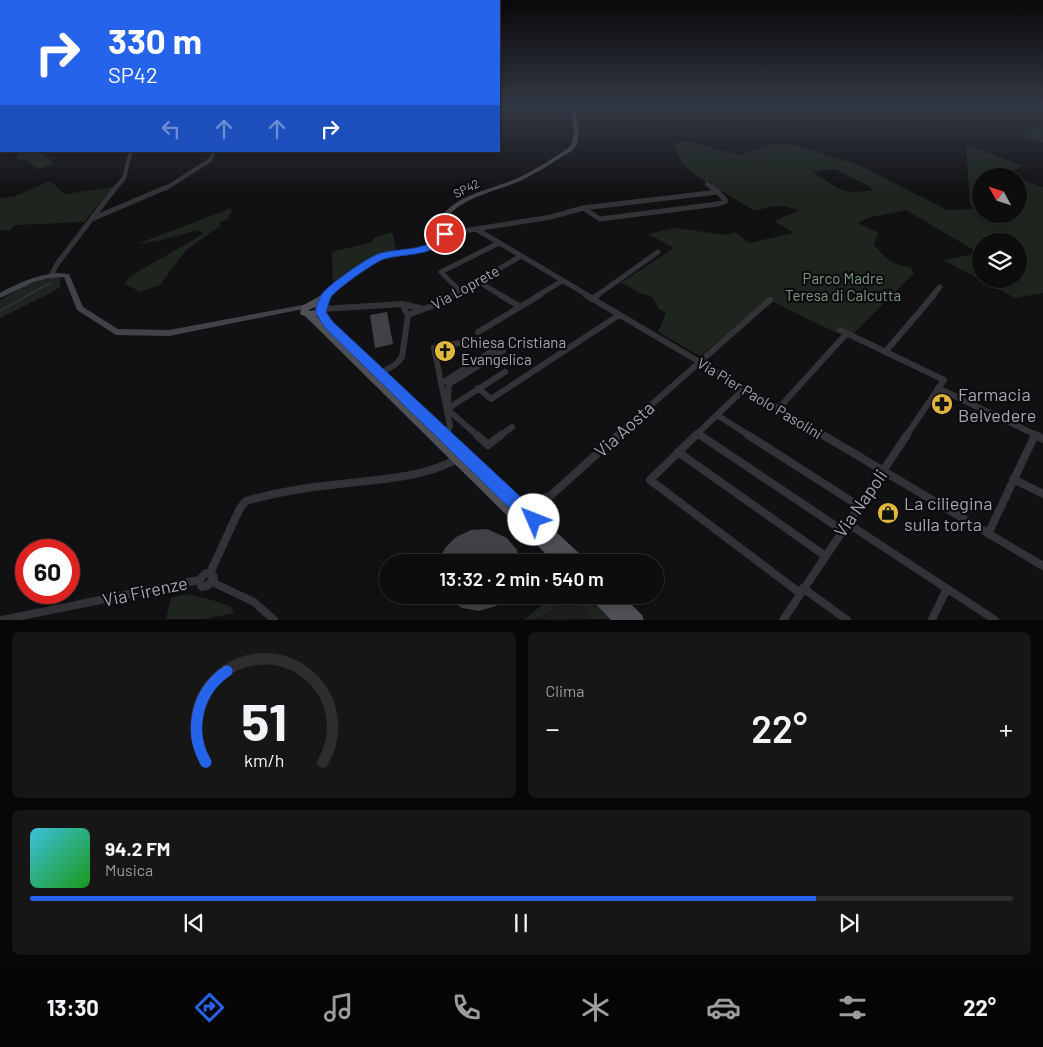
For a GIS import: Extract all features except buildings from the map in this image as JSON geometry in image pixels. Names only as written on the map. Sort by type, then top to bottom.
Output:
[{"type":"main road","name":"SP42","points":[[445,234],[441,218],[451,210],[480,194],[520,179],[573,147],[576,135]]},
{"type":"main road","points":[[0,296],[26,280],[52,274],[67,275],[80,308],[116,332],[169,333],[286,311],[314,309],[327,295],[371,261],[382,256],[426,248],[442,241],[445,234]]},
{"type":"main road","points":[[314,309],[444,436],[570,554]]},
{"type":"main road","points":[[314,309],[457,459],[555,554]]},
{"type":"main road","points":[[606,604],[622,620]]},
{"type":"main road","points":[[621,604],[638,620]]},
{"type":"street","points":[[52,274],[57,264],[90,220],[112,192],[122,183],[129,167],[131,152]]},
{"type":"street","points":[[90,220],[158,193],[210,160],[214,152]]},
{"type":"street","points":[[583,208],[600,219],[718,204],[726,201],[707,184]]},
{"type":"street","points":[[445,234],[551,217],[583,208],[718,192]]},
{"type":"street","name":"Via Pier Paolo Pasolini","points":[[476,229],[1043,566]]},
{"type":"street","points":[[459,290],[441,272],[499,243]]},
{"type":"street","points":[[592,299],[658,252]]},
{"type":"street","name":"Via Loprete","points":[[408,315],[440,303],[476,280],[521,256]]},
{"type":"street","points":[[476,280],[519,306]]},
{"type":"street","points":[[478,332],[562,281]]},
{"type":"street","points":[[885,352],[940,287]]},
{"type":"street","name":"Via Aosta","points":[[549,496],[770,300]]},
{"type":"street","points":[[314,309],[402,304],[424,309]]},
{"type":"street","points":[[381,373],[396,364],[402,357],[408,315],[402,304]]},
{"type":"street","points":[[478,388],[491,399],[619,314]]},
{"type":"street","points":[[778,409],[844,331],[944,380],[938,388],[1043,439]]},
{"type":"street","points":[[442,383],[492,351],[497,347],[497,343],[485,340],[434,348],[450,426],[444,436]]},
{"type":"street","points":[[447,409],[449,384],[503,351]]},
{"type":"street","points":[[447,409],[504,372]]},
{"type":"street","name":"Via Napoli","points":[[783,620],[824,555],[938,388]]},
{"type":"street","points":[[744,389],[650,480],[801,590],[846,620]]},
{"type":"street","points":[[447,409],[488,445],[512,427]]},
{"type":"street","points":[[717,415],[859,506]]},
{"type":"street","points":[[698,434],[947,588],[995,620]]},
{"type":"street","points":[[988,534],[1035,435]]},
{"type":"street","points":[[678,452],[824,555]]},
{"type":"street","points":[[274,620],[270,612],[211,578],[240,508],[246,501],[320,486],[367,481],[433,470],[457,459]]},
{"type":"street","points":[[1013,479],[1043,494]]},
{"type":"street","points":[[517,504],[549,496]]},
{"type":"street","points":[[534,520],[538,507],[549,496]]},
{"type":"street","name":"Via Firenze","points":[[2,620],[199,580],[206,574],[211,578]]},
{"type":"street","points":[[932,620],[947,588]]},
{"type":"shaded area","points":[[560,604],[580,604],[592,619],[540,620]]},
{"type":"green space","points":[[1043,135],[1043,143],[1022,136]]},
{"type":"green space","name":"Parco Madre Teresa di Calcutta","points":[[685,141],[740,155],[773,144],[795,145],[861,166],[947,210],[972,209],[972,223],[1027,223],[1028,182],[1043,187],[1043,293],[1015,298],[996,288],[1027,288],[1027,233],[972,233],[972,249],[906,210],[868,218],[858,223],[878,233],[874,244],[885,257],[898,265],[910,267],[914,273],[854,333],[837,333],[769,300],[700,356],[658,332],[666,313],[659,309],[651,296],[639,293],[623,283],[619,284],[674,248],[648,234],[675,228],[724,235],[735,232],[749,243],[794,233],[774,221],[799,211],[793,208],[777,206],[755,211],[696,176],[683,165],[673,144]],"holes":[[[835,169],[874,190],[847,191],[829,183],[813,172]]]},
{"type":"green space","points":[[966,145],[1024,166],[1019,168],[972,168],[972,206],[970,204]]},
{"type":"green space","points":[[20,152],[44,152],[42,153],[54,164],[38,169],[26,160],[16,159]]},
{"type":"green space","points":[[50,181],[65,194],[113,187],[84,222],[15,225],[9,231],[0,230],[0,198],[15,196]]},
{"type":"green space","points":[[232,208],[228,219],[220,222],[220,226],[186,250],[160,285],[140,292],[125,284],[129,277],[203,234],[198,230],[158,241],[137,244]]},
{"type":"green space","points":[[392,232],[397,252],[371,258],[335,285],[333,284],[332,252],[369,243],[376,237]]},
{"type":"green space","points":[[972,254],[972,275],[943,260]]},
{"type":"green space","points":[[59,277],[61,286],[56,290],[0,318],[0,300],[36,282]]},
{"type":"green space","points":[[186,594],[232,607],[234,613],[206,619],[166,619],[171,598]]},
{"type":"green space","points":[[543,604],[560,604],[540,619],[524,620]]},
{"type":"green space","points":[[580,604],[595,604],[611,619],[592,619]]},
{"type":"waterway","points":[[0,311],[50,283]]},
{"type":"place","name":"Chiesa Cristiana Evangelica","points":[[445,351]]},
{"type":"place","name":"Farmacia Belvedere","points":[[942,404]]},
{"type":"place","name":"La ciliegina sulla torta","points":[[888,513]]},
{"type":"route","points":[[445,234],[442,241],[426,248],[382,256],[371,261],[327,295],[320,312],[323,319],[329,325],[534,520]]}]
